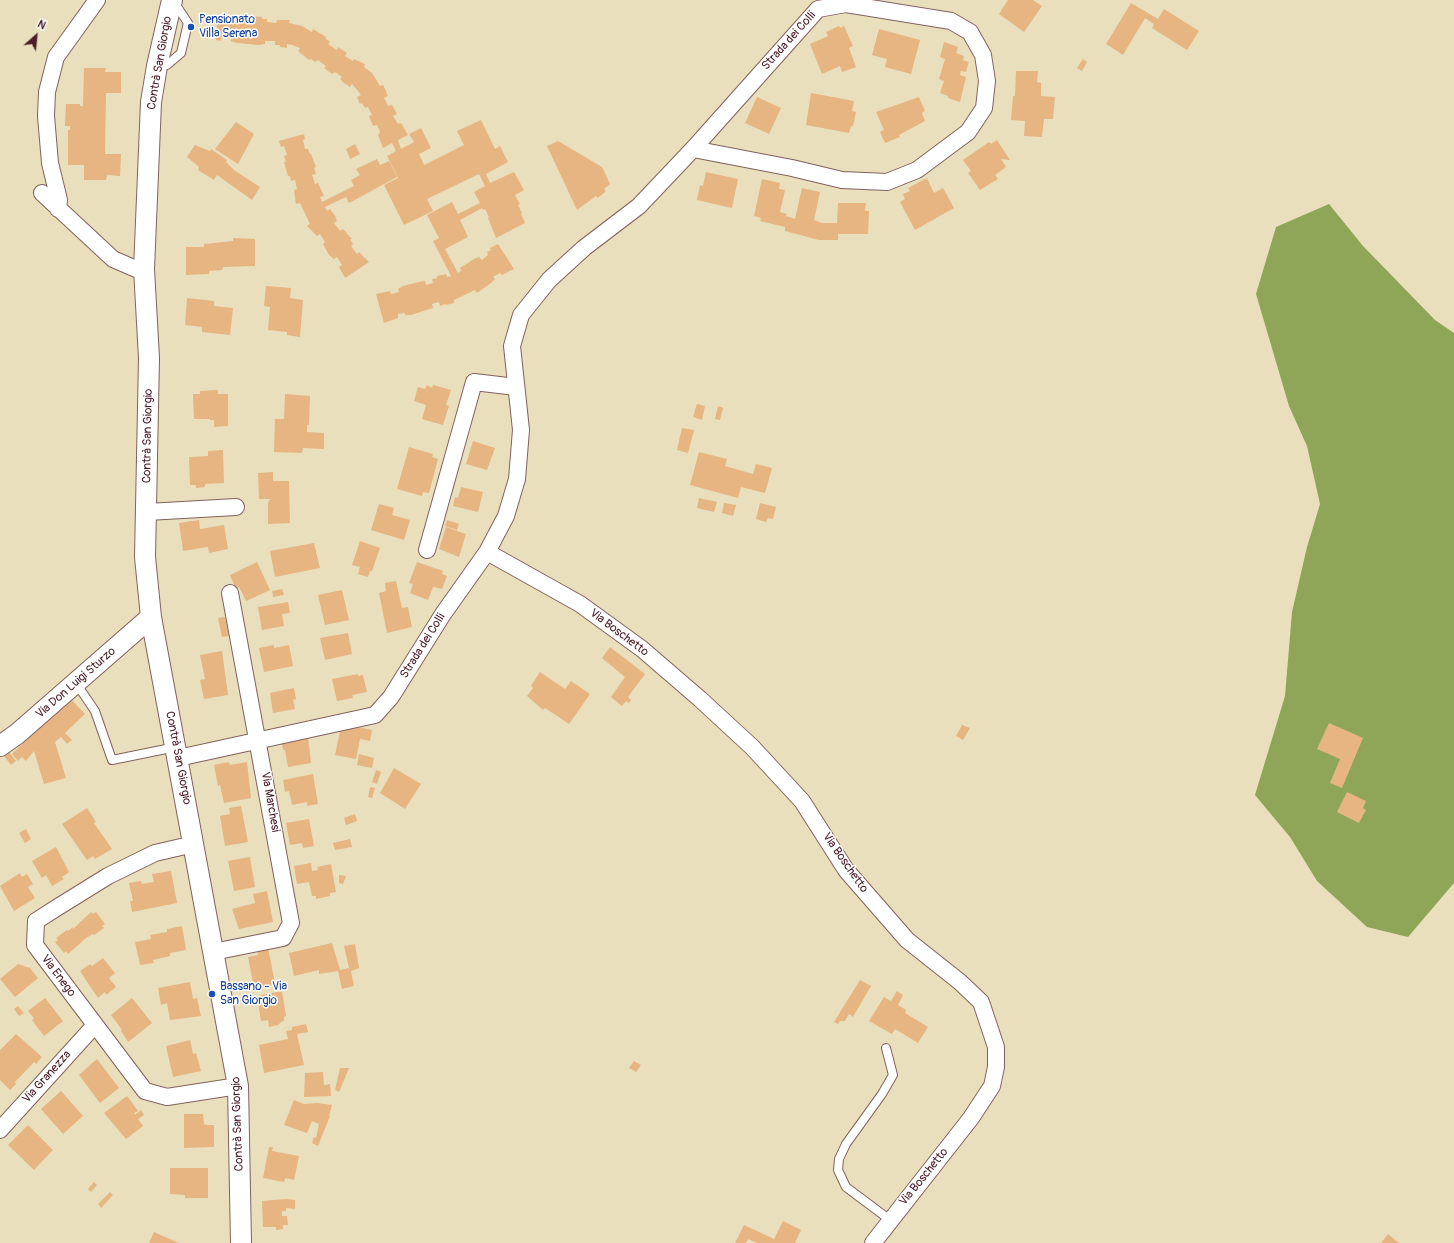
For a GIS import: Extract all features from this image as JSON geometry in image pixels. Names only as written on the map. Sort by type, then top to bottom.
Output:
[{"type":"street","points":[[58,209],[59,200],[50,163],[46,116],[47,92],[56,57],[97,0]]},
{"type":"street","name":"Contrà San Giorgio","points":[[171,2],[151,102],[144,269],[149,358],[145,557],[151,617],[238,1086],[241,1243]]},
{"type":"street","name":"Strada dei Colli","points":[[176,752],[259,740],[375,715],[391,697],[443,614],[487,552],[506,516],[517,479],[521,430],[512,346],[521,315],[549,280],[584,248],[639,206],[818,9],[846,4],[951,21],[970,32],[983,55],[987,81],[984,108],[968,132],[917,170],[887,182],[842,180],[792,168],[692,149]]},
{"type":"street","points":[[42,193],[113,259],[136,269],[144,269]]},
{"type":"street","points":[[427,550],[474,382],[516,387]]},
{"type":"street","points":[[147,512],[236,507]]},
{"type":"street","name":"Via Boschetto","points":[[487,552],[580,604],[642,649],[700,699],[752,747],[802,801],[846,870],[907,940],[960,982],[981,1002],[996,1047],[996,1067],[992,1086],[971,1118],[873,1243]]},
{"type":"street","name":"Via Marchesi","points":[[213,952],[283,938],[291,923],[259,740],[230,593]]},
{"type":"street","name":"Via Don Luigi Sturzo","points":[[0,746],[76,683],[151,617]]},
{"type":"street","name":"Via Enego","points":[[194,844],[155,853],[108,876],[36,921],[35,945],[145,1091],[167,1097],[238,1086]]},
{"type":"street","name":"Via Granezza","points":[[0,1130],[95,1025]]},
{"type":"lane","points":[[76,683],[95,711],[112,760],[176,752]]},
{"type":"lane","points":[[886,1048],[893,1075],[882,1094],[846,1144],[839,1159],[838,1170],[846,1188],[890,1220]]},
{"type":"green space","points":[[1329,204],[1363,246],[1435,320],[1454,333],[1454,883],[1408,937],[1367,927],[1317,881],[1290,837],[1255,795],[1285,696],[1292,612],[1307,547],[1320,504],[1307,446],[1289,406],[1256,294],[1276,227]]},
{"type":"building","points":[[1008,0],[1033,0],[1042,6],[1024,32],[999,14]]},
{"type":"building","points":[[1131,3],[1158,19],[1164,9],[1199,31],[1187,50],[1152,28],[1154,24],[1145,18],[1123,55],[1106,44]]},
{"type":"building","points":[[218,15],[223,15],[223,18],[233,19],[234,16],[239,17],[239,15],[262,17],[262,19],[267,19],[267,22],[276,23],[277,20],[290,20],[289,23],[302,26],[312,32],[313,29],[326,37],[325,38],[330,42],[328,44],[337,50],[338,47],[347,53],[345,56],[353,61],[354,59],[365,64],[364,67],[372,73],[380,86],[383,85],[388,96],[384,98],[388,106],[392,105],[397,114],[393,116],[398,124],[401,123],[408,135],[398,140],[401,149],[414,142],[409,134],[421,128],[431,148],[419,154],[424,165],[464,145],[457,131],[481,120],[495,149],[500,146],[508,162],[486,174],[490,183],[514,172],[524,190],[515,195],[520,204],[518,205],[525,223],[496,238],[488,218],[489,217],[485,209],[483,210],[482,208],[460,220],[468,237],[445,249],[458,273],[461,271],[460,268],[474,259],[479,257],[482,260],[488,255],[487,252],[491,250],[490,248],[498,244],[514,269],[502,275],[500,273],[493,277],[495,279],[491,283],[477,293],[475,290],[454,300],[454,303],[440,306],[439,302],[432,304],[433,308],[411,315],[405,315],[405,313],[398,314],[398,318],[384,323],[376,294],[390,291],[391,294],[399,292],[398,289],[403,286],[425,281],[426,285],[433,283],[432,279],[437,278],[437,276],[446,274],[447,277],[451,276],[433,241],[439,238],[427,215],[452,202],[458,214],[480,203],[474,192],[485,186],[479,174],[427,199],[433,211],[404,225],[384,185],[398,178],[387,156],[396,151],[392,143],[383,148],[378,135],[380,132],[377,125],[373,126],[369,116],[372,115],[368,107],[365,108],[362,103],[360,104],[357,97],[361,95],[352,84],[350,87],[340,79],[342,77],[335,72],[332,74],[324,68],[326,66],[318,60],[315,62],[311,59],[309,60],[298,51],[300,48],[292,45],[287,44],[287,48],[280,47],[280,45],[275,45],[275,41],[265,41],[265,44],[259,45],[237,43],[231,41],[231,38],[221,37],[221,41],[216,40]]},
{"type":"building","points":[[839,26],[840,28],[844,26],[853,46],[849,48],[856,67],[842,72],[840,66],[822,74],[810,44],[828,36],[826,32]]},
{"type":"building","points":[[879,29],[920,40],[911,74],[885,67],[887,59],[872,55]]},
{"type":"building","points":[[944,42],[958,47],[956,53],[964,56],[963,60],[969,62],[966,72],[961,71],[960,75],[966,77],[960,102],[948,98],[948,96],[940,93],[944,81],[939,79],[945,59],[940,57]]},
{"type":"building","points":[[1083,59],[1087,62],[1082,71],[1077,68]]},
{"type":"building","points":[[84,68],[106,68],[105,72],[121,72],[121,93],[106,93],[105,154],[121,154],[120,176],[107,175],[106,180],[84,180],[84,165],[68,165],[68,130],[70,130],[70,126],[65,126],[66,104],[80,104],[80,106],[83,106]]},
{"type":"building","points":[[1016,71],[1038,71],[1037,82],[1041,83],[1041,96],[1055,97],[1053,119],[1044,119],[1042,137],[1024,136],[1025,121],[1011,120],[1013,96],[1015,96]]},
{"type":"building","points":[[811,93],[854,101],[852,111],[856,112],[853,126],[851,126],[849,133],[806,125]]},
{"type":"building","points":[[757,97],[781,108],[769,134],[745,123]]},
{"type":"building","points":[[919,97],[925,111],[922,113],[925,121],[899,135],[900,137],[885,143],[880,132],[884,130],[876,112]]},
{"type":"building","points":[[236,122],[254,134],[238,164],[215,149]]},
{"type":"building","points":[[304,134],[305,139],[303,140],[305,149],[308,149],[316,167],[314,168],[316,174],[312,175],[315,184],[318,183],[324,196],[320,197],[322,202],[354,186],[351,180],[360,175],[356,169],[377,159],[380,165],[389,161],[397,177],[349,203],[346,197],[325,207],[327,211],[330,209],[335,216],[337,221],[334,223],[340,231],[343,229],[352,239],[350,239],[353,244],[351,246],[357,254],[359,252],[369,262],[345,278],[339,267],[342,265],[337,257],[334,259],[329,255],[323,244],[325,242],[320,234],[317,236],[307,226],[310,224],[300,203],[296,204],[294,190],[297,189],[295,180],[291,181],[284,162],[286,162],[284,156],[287,155],[284,146],[281,147],[279,141]]},
{"type":"building","points":[[997,140],[1010,160],[1001,159],[1006,167],[995,175],[998,179],[980,190],[968,173],[971,171],[963,160],[989,142],[991,144]]},
{"type":"building","points":[[558,141],[602,167],[610,184],[604,189],[606,191],[598,198],[596,196],[577,210],[547,146]]},
{"type":"building","points":[[355,144],[360,154],[350,159],[346,149]]},
{"type":"building","points":[[195,145],[210,151],[211,149],[227,160],[226,162],[234,170],[260,187],[252,200],[217,175],[214,180],[198,170],[199,167],[187,157]]},
{"type":"building","points":[[706,172],[738,179],[732,208],[697,200],[700,185],[703,186]]},
{"type":"building","points":[[927,178],[934,193],[943,188],[954,208],[915,230],[900,202],[905,199],[903,194],[910,191],[908,188]]},
{"type":"building","points":[[762,179],[780,183],[779,189],[785,190],[780,212],[795,219],[802,188],[820,192],[814,220],[822,223],[837,223],[838,203],[866,203],[865,211],[869,211],[868,234],[838,234],[838,240],[819,240],[785,231],[785,227],[760,221],[761,218],[754,216]]},
{"type":"building","points":[[233,238],[255,239],[255,266],[223,267],[222,270],[209,271],[209,274],[186,275],[186,247],[204,247],[204,244],[233,241]]},
{"type":"building","points":[[266,286],[291,288],[290,298],[303,300],[300,337],[287,335],[287,332],[268,330],[270,307],[264,306]]},
{"type":"building","points":[[187,298],[214,301],[214,306],[233,308],[230,335],[202,332],[202,327],[185,325]]},
{"type":"building","points":[[427,385],[432,388],[433,385],[451,390],[446,405],[449,406],[443,425],[422,419],[426,405],[414,401],[418,387],[425,389]]},
{"type":"building","points":[[218,390],[218,394],[228,394],[228,426],[214,427],[214,420],[194,419],[193,394],[200,394],[200,391]]},
{"type":"building","points":[[285,394],[310,396],[309,425],[307,425],[307,432],[324,433],[324,449],[303,448],[302,453],[274,452],[275,419],[284,419]]},
{"type":"building","points":[[697,404],[705,406],[702,420],[693,417]]},
{"type":"building","points":[[718,406],[723,408],[720,420],[715,419]]},
{"type":"building","points":[[682,428],[694,430],[688,453],[677,450]]},
{"type":"building","points":[[473,441],[495,448],[487,470],[466,464]]},
{"type":"building","points":[[409,447],[433,454],[432,457],[438,459],[429,493],[423,492],[422,496],[397,489]]},
{"type":"building","points":[[223,450],[224,483],[205,484],[205,487],[196,488],[196,485],[190,485],[189,457],[208,456],[208,451]]},
{"type":"building","points":[[699,452],[727,459],[725,466],[753,474],[756,464],[772,468],[765,493],[741,487],[738,498],[690,485]]},
{"type":"building","points":[[273,472],[273,481],[289,481],[290,523],[268,524],[268,503],[270,499],[259,499],[258,473]]},
{"type":"building","points":[[461,487],[483,492],[478,512],[453,506],[455,497],[458,498]]},
{"type":"building","points":[[699,498],[717,502],[714,512],[697,508]]},
{"type":"building","points":[[724,503],[736,505],[733,516],[722,513]]},
{"type":"building","points":[[760,503],[776,507],[773,519],[768,518],[766,522],[756,519]]},
{"type":"building","points":[[379,504],[394,508],[392,515],[410,520],[404,540],[371,530]]},
{"type":"building","points":[[199,520],[200,529],[224,525],[228,549],[209,553],[208,547],[183,551],[179,523]]},
{"type":"building","points":[[447,520],[459,524],[457,530],[445,526]]},
{"type":"building","points":[[446,527],[466,534],[459,557],[439,549]]},
{"type":"building","points":[[360,541],[380,548],[372,571],[370,571],[368,577],[358,574],[360,567],[352,565]]},
{"type":"building","points":[[314,543],[320,568],[275,577],[270,551]]},
{"type":"building","points":[[257,562],[270,590],[246,601],[239,587],[236,589],[230,575]]},
{"type":"building","points":[[417,562],[443,571],[442,574],[447,576],[442,589],[433,587],[428,600],[410,593],[413,584],[409,583]]},
{"type":"building","points":[[396,581],[402,608],[408,607],[412,627],[387,633],[379,593],[386,591],[385,583]]},
{"type":"building","points":[[282,589],[284,595],[273,597],[272,591]]},
{"type":"building","points":[[342,590],[349,620],[325,625],[318,595]]},
{"type":"building","points":[[288,602],[290,613],[282,614],[284,626],[262,630],[258,607]]},
{"type":"building","points":[[225,617],[229,636],[222,637],[218,618]]},
{"type":"building","points":[[348,633],[352,654],[325,660],[320,638]]},
{"type":"building","points":[[274,645],[274,648],[289,645],[293,666],[264,672],[259,648]]},
{"type":"building","points":[[610,647],[645,674],[628,697],[631,700],[629,703],[626,701],[622,706],[611,697],[625,677],[602,658]]},
{"type":"building","points":[[222,651],[228,695],[204,699],[200,680],[205,679],[200,655]]},
{"type":"building","points":[[540,672],[565,689],[571,681],[590,694],[569,724],[545,708],[543,710],[527,696],[533,688],[531,686]]},
{"type":"building","points":[[358,674],[358,676],[363,675],[367,692],[352,695],[353,698],[337,701],[332,679]]},
{"type":"building","points":[[294,688],[296,699],[293,700],[295,709],[273,713],[270,693]]},
{"type":"building","points":[[70,698],[85,714],[65,733],[72,740],[67,744],[61,737],[55,742],[66,778],[44,784],[34,751],[26,761],[22,757],[18,761],[12,754]]},
{"type":"building","points":[[1329,723],[1363,738],[1342,788],[1330,783],[1340,759],[1317,749]]},
{"type":"building","points":[[344,724],[372,730],[370,741],[360,739],[356,759],[335,755],[340,731],[342,731]]},
{"type":"building","points":[[962,725],[970,728],[963,740],[956,736]]},
{"type":"building","points":[[308,737],[311,763],[288,767],[285,750],[283,750],[281,739]]},
{"type":"building","points":[[9,752],[16,761],[11,765],[4,756]]},
{"type":"building","points":[[359,754],[374,758],[372,768],[357,765]]},
{"type":"building","points":[[229,762],[230,765],[247,762],[251,798],[224,803],[220,785],[218,786],[214,765]]},
{"type":"building","points":[[394,768],[421,784],[405,809],[380,793]]},
{"type":"building","points":[[376,770],[381,772],[377,784],[372,782]]},
{"type":"building","points":[[313,774],[318,804],[307,806],[307,802],[292,805],[289,791],[285,792],[283,780]]},
{"type":"building","points":[[370,787],[375,788],[372,798],[368,797]]},
{"type":"building","points":[[1347,792],[1366,801],[1363,808],[1366,810],[1359,823],[1337,812]]},
{"type":"building","points":[[241,806],[248,842],[225,846],[220,816],[230,814],[229,808]]},
{"type":"building","points":[[87,808],[96,822],[94,823],[112,849],[95,859],[93,856],[87,860],[62,824]]},
{"type":"building","points":[[355,814],[357,821],[346,825],[344,818]]},
{"type":"building","points":[[309,819],[314,846],[303,848],[302,843],[290,845],[286,823]]},
{"type":"building","points":[[26,829],[31,839],[25,843],[19,833]]},
{"type":"building","points":[[350,839],[352,847],[335,850],[333,843]]},
{"type":"building","points":[[56,847],[69,872],[62,877],[64,879],[52,886],[46,875],[42,878],[32,861]]},
{"type":"building","points":[[250,857],[255,887],[234,891],[228,861]]},
{"type":"building","points":[[311,863],[312,871],[318,870],[317,867],[331,864],[336,892],[330,893],[330,896],[316,899],[316,896],[312,896],[309,882],[297,884],[294,866]]},
{"type":"building","points":[[171,871],[177,903],[132,912],[130,901],[133,901],[129,883],[141,881],[142,884],[154,882],[152,874]]},
{"type":"building","points":[[20,873],[22,877],[27,874],[33,884],[28,887],[35,898],[14,911],[0,886]]},
{"type":"building","points":[[339,875],[346,876],[343,884],[339,883]]},
{"type":"building","points":[[267,891],[273,922],[239,929],[232,909],[255,903],[253,894]]},
{"type":"building","points":[[91,912],[93,914],[96,912],[105,924],[102,926],[104,928],[94,935],[93,934],[86,938],[68,954],[66,951],[64,953],[55,942],[58,940],[56,938],[73,927],[73,929]]},
{"type":"building","points":[[182,926],[186,950],[170,953],[170,956],[153,960],[154,963],[140,965],[135,942],[151,939],[150,935],[167,932],[167,929]]},
{"type":"building","points":[[332,943],[340,970],[349,968],[344,946],[355,944],[359,968],[351,971],[354,986],[342,989],[338,971],[319,974],[319,970],[294,976],[289,953]]},
{"type":"building","points":[[268,947],[275,984],[254,988],[248,957],[258,955],[257,949]]},
{"type":"building","points":[[103,958],[115,973],[109,978],[116,987],[106,995],[105,992],[98,998],[80,971],[90,964],[92,966]]},
{"type":"building","points":[[18,964],[30,968],[38,978],[15,997],[0,979]]},
{"type":"building","points":[[860,980],[871,986],[853,1017],[849,1014],[845,1021],[840,1021],[838,1024],[834,1022]]},
{"type":"building","points":[[190,982],[193,999],[197,998],[201,1016],[170,1020],[167,1003],[161,1005],[158,988]]},
{"type":"building","points":[[282,991],[286,1016],[284,1017],[284,1021],[278,1025],[269,1027],[268,1020],[261,1021],[257,996]]},
{"type":"building","points":[[897,991],[903,995],[898,1005],[906,1010],[905,1013],[928,1027],[918,1043],[895,1029],[892,1034],[869,1021],[884,997],[891,1001]]},
{"type":"building","points":[[45,998],[63,1021],[44,1036],[32,1020],[34,1018],[28,1011]]},
{"type":"building","points":[[132,998],[152,1023],[128,1042],[121,1031],[122,1030],[111,1015]]},
{"type":"building","points":[[18,1006],[24,1013],[19,1016],[14,1009]]},
{"type":"building","points":[[306,1024],[308,1032],[297,1034],[304,1065],[264,1073],[259,1045],[288,1039],[286,1031],[292,1030],[292,1027]]},
{"type":"building","points":[[16,1034],[42,1057],[36,1064],[34,1062],[15,1082],[16,1084],[10,1090],[0,1080],[0,1050]]},
{"type":"building","points":[[190,1040],[193,1054],[196,1053],[201,1071],[173,1077],[166,1046]]},
{"type":"building","points":[[97,1059],[119,1088],[100,1103],[79,1075]]},
{"type":"building","points":[[634,1061],[641,1065],[636,1072],[629,1068]]},
{"type":"building","points":[[340,1068],[349,1068],[339,1092],[335,1090]]},
{"type":"building","points":[[323,1072],[324,1085],[330,1084],[331,1096],[304,1097],[305,1073]]},
{"type":"building","points":[[61,1091],[83,1116],[63,1134],[41,1109]]},
{"type":"building","points":[[127,1096],[138,1111],[134,1113],[135,1115],[141,1110],[144,1115],[138,1119],[143,1126],[126,1139],[104,1113]]},
{"type":"building","points":[[294,1100],[304,1104],[317,1103],[332,1105],[330,1116],[318,1146],[312,1143],[314,1137],[316,1138],[319,1124],[312,1121],[307,1133],[284,1125]]},
{"type":"building","points":[[184,1114],[203,1114],[204,1124],[214,1125],[214,1147],[184,1148]]},
{"type":"building","points":[[28,1125],[53,1150],[34,1170],[8,1145]]},
{"type":"building","points":[[269,1147],[273,1147],[272,1151],[299,1156],[294,1180],[285,1178],[284,1182],[263,1178]]},
{"type":"building","points":[[170,1168],[208,1168],[208,1198],[185,1198],[185,1195],[170,1194]]},
{"type":"building","points":[[94,1182],[97,1185],[91,1192],[88,1189]]},
{"type":"building","points":[[110,1192],[113,1195],[101,1208],[98,1204]]},
{"type":"building","points":[[286,1199],[295,1200],[295,1209],[286,1208],[286,1211],[282,1211],[282,1216],[287,1216],[288,1225],[283,1225],[283,1229],[276,1230],[276,1227],[263,1227],[262,1201]]},
{"type":"building","points":[[783,1221],[801,1230],[795,1243],[757,1243],[748,1239],[746,1243],[735,1243],[744,1225],[774,1239]]},
{"type":"building","points":[[154,1232],[179,1243],[149,1243]]},
{"type":"building","points":[[1388,1234],[1399,1243],[1381,1243]]},
{"type":"place","name":"Pensionato Villa Serena","points":[[191,27]]},
{"type":"place","name":"Bassano - Via San Giorgio","points":[[212,994]]}]
